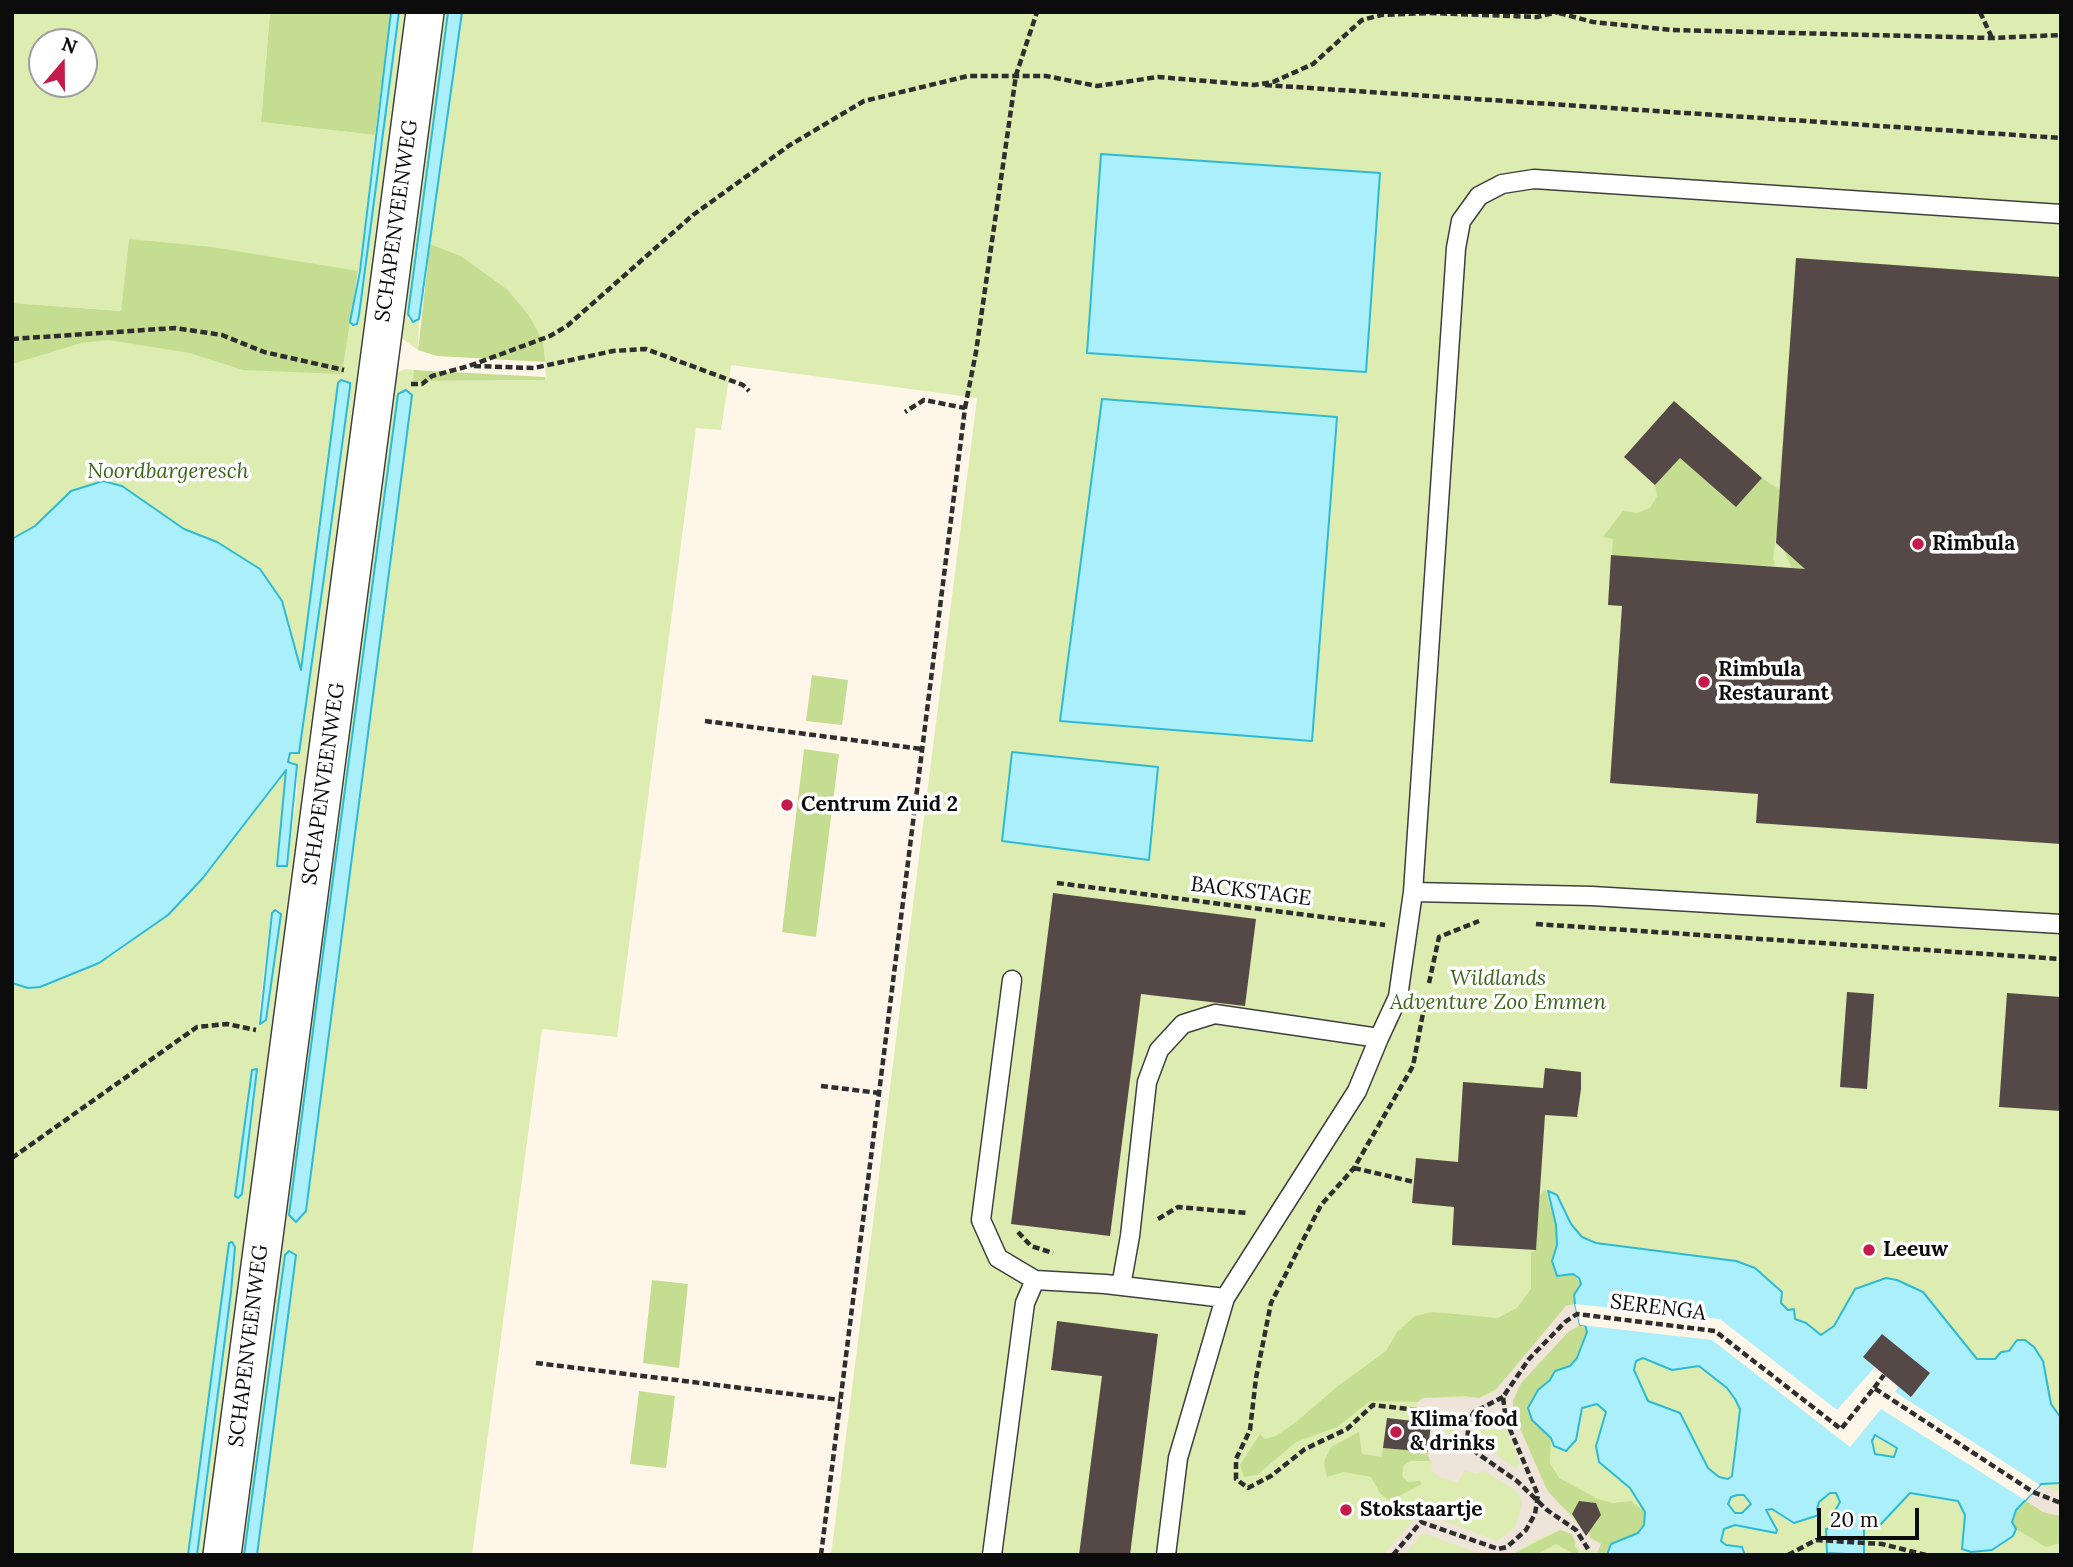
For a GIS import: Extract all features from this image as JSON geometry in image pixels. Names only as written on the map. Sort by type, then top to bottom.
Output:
[{"type":"street","name":"SCHAPENVEENWEG","points":[[222,1555],[425,12]]},
{"type":"lane","points":[[1166,1555],[1178,1458],[1225,1298],[1357,1091],[1398,997],[1413,892],[1456,248],[1461,221],[1479,197],[1502,184],[1534,179],[2061,214]]},
{"type":"lane","points":[[1413,892],[1592,896],[2061,924]]},
{"type":"lane","points":[[1012,980],[981,1220],[998,1258],[1035,1280],[1121,1286],[1225,1298]]},
{"type":"lane","points":[[1121,1286],[1130,1236],[1147,1082],[1159,1050],[1183,1024],[1215,1014],[1379,1038]]},
{"type":"lane","points":[[992,1555],[1024,1303],[1035,1280]]},
{"type":"path","points":[[821,1555],[965,408],[976,352],[1016,75],[1037,12]]},
{"type":"path","points":[[1254,85],[1273,82],[1313,64],[1362,20],[1381,15],[1430,13],[1537,18],[1558,12],[1593,22],[1672,30],[1992,38],[2061,35]]},
{"type":"path","points":[[1980,12],[1992,38]]},
{"type":"path","points":[[12,339],[175,328],[222,335],[264,352],[416,385],[432,376],[469,366],[550,336],[567,326],[694,215],[789,145],[864,101],[968,76],[1016,75],[1067,79],[1097,86],[1158,77],[2061,138]]},
{"type":"path","points":[[469,366],[534,368],[613,351],[646,349],[668,355],[681,364],[723,377],[749,391]]},
{"type":"path","points":[[905,412],[925,400],[965,408]]},
{"type":"path","points":[[705,721],[922,749]]},
{"type":"path","name":"BACKSTAGE","points":[[1057,883],[1431,931],[1439,937]]},
{"type":"path","points":[[1417,1410],[1373,1405],[1347,1429],[1305,1450],[1271,1476],[1248,1488],[1236,1479],[1236,1459],[1250,1430],[1256,1378],[1270,1303],[1321,1205],[1354,1168],[1413,1066],[1439,937],[1480,920]]},
{"type":"path","points":[[1522,923],[2061,959]]},
{"type":"path","points":[[12,1158],[197,1027],[226,1024],[290,1036]]},
{"type":"path","points":[[821,1086],[879,1093]]},
{"type":"path","points":[[1354,1168],[1414,1182]]},
{"type":"path","points":[[1295,1190],[1321,1205]]},
{"type":"path","points":[[1130,1236],[1178,1207],[1250,1213],[1255,1204]]},
{"type":"path","points":[[1018,1232],[1031,1246],[1063,1256]]},
{"type":"path","name":"SERENGA","points":[[1503,1397],[1530,1359],[1565,1322],[1577,1314],[1715,1331],[1841,1429],[1874,1388]]},
{"type":"path","points":[[536,1363],[840,1400]]},
{"type":"path","points":[[1884,1375],[1874,1388],[2033,1492],[2061,1503]]},
{"type":"path","points":[[1393,1555],[1421,1522],[1491,1549],[1507,1547],[1526,1530],[1537,1501],[1533,1482],[1506,1420],[1503,1397],[1474,1412],[1469,1420],[1467,1442],[1474,1451],[1517,1480],[1537,1501],[1576,1530],[1588,1549]]},
{"type":"path","points":[[1788,1555],[1816,1540],[1882,1544],[1926,1555]]},
{"type":"green space","points":[[12,12],[270,12],[261,122],[375,135],[360,272],[129,240],[121,311],[12,303]]},
{"type":"green space","points":[[270,12],[391,12],[375,135],[261,122]]},
{"type":"green space","name":"Noordbargeresch","points":[[399,12],[415,12],[213,1555],[197,1555],[231,1292],[235,1247],[229,1243],[188,1555],[12,1555],[12,983],[28,988],[51,984],[117,953],[185,898],[262,800],[12,973],[12,316],[342,374],[350,322],[356,324]],"holes":[[[340,381],[350,387],[298,754],[301,672]],[[291,761],[297,765],[297,792],[287,865],[277,866],[287,770]],[[280,911],[258,1022],[271,913]]]},
{"type":"green space","points":[[432,12],[448,12],[408,314],[408,319],[416,322],[419,319],[418,350],[401,338],[392,316]]},
{"type":"green space","name":"Wildlands Adventure Zoo Emmen","points":[[462,12],[2061,12],[2061,1555],[831,1555],[977,398],[731,365],[721,430],[696,428],[617,1037],[542,1029],[472,1555],[257,1555],[296,1255],[285,1255],[244,1555],[230,1555],[392,375],[405,369],[414,370],[414,381],[546,380],[545,362],[528,314],[507,289],[461,256],[430,244]],"holes":[[[400,392],[306,1211],[289,1215]]]},
{"type":"green space","points":[[129,239],[212,247],[358,271],[342,374],[243,370],[190,353],[108,340],[81,343],[12,364],[12,303],[121,311]]},
{"type":"green space","points":[[430,244],[461,256],[507,289],[528,314],[543,341],[545,362],[437,356],[418,350]]},
{"type":"green space","points":[[1796,258],[2061,277],[2061,332],[1812,563],[1799,584],[1776,533],[1773,559],[1774,560],[1776,578],[1773,585],[1774,563],[1773,566],[1612,555],[1613,539],[1603,537],[1623,511],[1637,513],[1650,508],[1657,496],[1655,485],[1680,458],[1736,507],[1762,478],[1779,489]]},
{"type":"green space","points":[[414,370],[545,377],[546,380],[413,381]]},
{"type":"green space","points":[[812,675],[848,680],[842,725],[806,721]]},
{"type":"green space","points":[[804,749],[839,754],[816,937],[782,932]]},
{"type":"green space","points":[[1545,1189],[1556,1225],[1557,1245],[1552,1261],[1557,1275],[1573,1274],[1581,1284],[1574,1295],[1575,1304],[1566,1306],[1498,1388],[1479,1398],[1466,1396],[1423,1398],[1418,1402],[1370,1401],[1337,1427],[1296,1442],[1257,1475],[1244,1477],[1240,1465],[1260,1434],[1265,1439],[1276,1436],[1296,1422],[1338,1386],[1386,1351],[1397,1332],[1415,1316],[1433,1312],[1498,1318],[1517,1308],[1531,1289],[1531,1252],[1535,1251],[1540,1196]]},
{"type":"green space","points":[[652,1280],[688,1284],[679,1368],[643,1363]]},
{"type":"green space","points":[[1585,1325],[1587,1332],[1577,1358],[1570,1366],[1555,1371],[1550,1380],[1537,1390],[1528,1408],[1551,1438],[1550,1463],[1559,1478],[1598,1499],[1612,1503],[1631,1501],[1645,1512],[1644,1525],[1638,1533],[1611,1544],[1607,1555],[1597,1552],[1601,1544],[1590,1538],[1587,1528],[1595,1525],[1599,1518],[1598,1507],[1592,1502],[1580,1502],[1573,1516],[1554,1499],[1547,1490],[1513,1413],[1513,1400],[1521,1383],[1568,1332]]},
{"type":"green space","points":[[639,1391],[675,1396],[666,1468],[630,1464]]},
{"type":"green space","points":[[1359,1432],[1362,1454],[1382,1457],[1383,1448],[1428,1452],[1430,1461],[1410,1461],[1404,1465],[1402,1476],[1408,1482],[1420,1481],[1422,1484],[1389,1501],[1380,1493],[1371,1477],[1344,1472],[1327,1477],[1324,1462],[1331,1447]]},
{"type":"green space","points":[[2025,1500],[2043,1512],[2061,1516],[2061,1543],[2046,1547],[2016,1529],[2012,1522],[2016,1509]]},
{"type":"green space","points":[[1560,1530],[1568,1531],[1574,1536],[1575,1547],[1579,1551],[1576,1555],[1556,1544],[1535,1555],[1511,1555]]},
{"type":"shaded area","points":[[1575,1304],[1580,1325],[1568,1332],[1521,1383],[1513,1400],[1513,1413],[1547,1490],[1579,1526],[1587,1528],[1590,1538],[1601,1544],[1597,1552],[1588,1549],[1579,1551],[1572,1534],[1560,1530],[1537,1539],[1511,1555],[1483,1555],[1423,1533],[1404,1555],[1383,1555],[1420,1512],[1497,1541],[1515,1527],[1522,1504],[1520,1496],[1512,1488],[1484,1471],[1475,1474],[1465,1470],[1457,1483],[1440,1477],[1431,1470],[1432,1462],[1428,1456],[1431,1423],[1416,1421],[1418,1402],[1423,1398],[1479,1398],[1493,1393],[1566,1306]],"holes":[[[1492,1413],[1501,1418],[1517,1454],[1519,1464],[1516,1469],[1485,1446],[1479,1437],[1482,1417]],[[1447,1420],[1458,1424],[1456,1435],[1446,1434],[1444,1428]]]},
{"type":"shaded area","points":[[2040,1485],[2061,1492],[2061,1516],[2043,1512],[2025,1500]]},
{"type":"water","points":[[391,12],[399,12],[359,315],[357,324],[353,325],[350,322],[360,271]]},
{"type":"water","points":[[448,12],[462,12],[419,319],[413,322],[408,314]]},
{"type":"water","points":[[1101,154],[1380,173],[1366,372],[1087,353]]},
{"type":"water","points":[[341,380],[350,383],[350,387],[324,577],[299,753],[290,753],[288,762],[297,765],[287,866],[277,866],[286,770],[202,879],[168,915],[99,963],[40,987],[28,988],[12,983],[12,539],[35,526],[71,491],[103,481],[122,486],[184,529],[217,542],[260,569],[282,601],[301,670],[338,383]]},
{"type":"water","points":[[406,390],[412,395],[306,1211],[296,1222],[289,1215],[324,946],[398,394]]},
{"type":"water","points":[[1102,399],[1337,417],[1312,741],[1060,721]]},
{"type":"water","points":[[1012,752],[1158,767],[1149,860],[1002,841]]},
{"type":"water","points":[[275,910],[281,914],[266,1020],[260,1024],[272,913]]},
{"type":"water","points":[[257,1069],[242,1194],[238,1198],[235,1196],[252,1070]]},
{"type":"water","points":[[1548,1191],[1557,1195],[1571,1224],[1582,1237],[1596,1243],[1736,1261],[1755,1268],[1782,1292],[1781,1303],[1788,1310],[1794,1309],[1795,1319],[1806,1323],[1821,1335],[1834,1326],[1855,1289],[1886,1278],[1923,1292],[1977,1359],[1995,1359],[2001,1352],[2009,1351],[2017,1340],[2025,1340],[2034,1347],[2043,1361],[2051,1404],[2061,1418],[2061,1483],[2041,1484],[2016,1510],[2012,1522],[2016,1529],[2013,1536],[1992,1550],[1971,1552],[1962,1549],[1965,1515],[1958,1501],[1910,1493],[1880,1525],[1864,1528],[1864,1555],[1827,1553],[1826,1529],[1838,1528],[1832,1516],[1840,1502],[1836,1493],[1830,1493],[1819,1502],[1819,1515],[1794,1523],[1772,1509],[1766,1510],[1777,1530],[1776,1533],[1735,1525],[1724,1529],[1721,1541],[1726,1545],[1742,1547],[1745,1555],[1607,1555],[1611,1544],[1638,1533],[1644,1525],[1645,1512],[1630,1488],[1599,1462],[1596,1446],[1606,1412],[1597,1404],[1582,1408],[1576,1440],[1566,1451],[1554,1446],[1551,1438],[1532,1420],[1528,1408],[1538,1390],[1550,1380],[1555,1371],[1570,1366],[1577,1358],[1587,1332],[1585,1325],[1580,1325],[1575,1304],[1574,1295],[1581,1284],[1579,1278],[1573,1274],[1557,1276],[1552,1261],[1557,1245],[1556,1225]],"holes":[[[1643,1358],[1672,1370],[1699,1366],[1727,1388],[1735,1399],[1740,1409],[1732,1476],[1728,1479],[1719,1477],[1708,1468],[1680,1413],[1648,1401],[1634,1370],[1636,1361]],[[1875,1435],[1897,1448],[1894,1457],[1875,1454],[1872,1441]],[[1744,1495],[1751,1504],[1742,1513],[1735,1513],[1728,1504],[1731,1497]]]},
{"type":"water","points":[[232,1242],[235,1247],[231,1292],[197,1555],[188,1555],[229,1243]]},
{"type":"water","points":[[289,1251],[296,1255],[257,1555],[244,1555],[285,1255]]},
{"type":"pier","points":[[1575,1304],[1720,1319],[1837,1410],[1875,1367],[1899,1387],[1895,1392],[2040,1485],[2025,1500],[1881,1409],[1850,1447],[1712,1340],[1580,1325]]},
{"type":"building","name":"Rimbula","points":[[1796,258],[2061,277],[2061,844],[1756,823],[1758,794],[1610,783],[1622,606],[1608,605],[1611,555],[1805,569],[1776,543]]},
{"type":"building","points":[[1674,401],[1762,478],[1736,507],[1680,458],[1655,485],[1624,457]]},
{"type":"building","points":[[1053,893],[1256,919],[1245,1006],[1141,994],[1110,1236],[1011,1224]]},
{"type":"building","points":[[1847,992],[1874,994],[1867,1089],[1840,1087]]},
{"type":"building","points":[[2007,993],[2061,997],[2061,1111],[1999,1107]]},
{"type":"building","points":[[1545,1068],[1581,1072],[1581,1089],[1577,1117],[1545,1115],[1536,1250],[1452,1245],[1454,1207],[1412,1203],[1416,1158],[1458,1162],[1463,1082],[1543,1088]]},
{"type":"building","points":[[1057,1321],[1158,1334],[1130,1555],[1079,1555],[1102,1376],[1051,1370]]},
{"type":"building","points":[[1882,1334],[1930,1373],[1911,1397],[1863,1357]]},
{"type":"building","points":[[1387,1418],[1431,1423],[1428,1452],[1383,1448]]},
{"type":"building","points":[[1579,1501],[1596,1503],[1601,1515],[1586,1536],[1572,1514]]},
{"type":"place","name":"Rimbula","points":[[1918,544]]},
{"type":"place","name":"Rimbula Restaurant","points":[[1704,682]]},
{"type":"place","name":"Centrum Zuid 2","points":[[787,805]]},
{"type":"place","name":"Leeuw","points":[[1869,1250]]},
{"type":"place","name":"Klima food & drinks","points":[[1396,1432]]},
{"type":"place","name":"Stokstaartje","points":[[1346,1510]]}]
